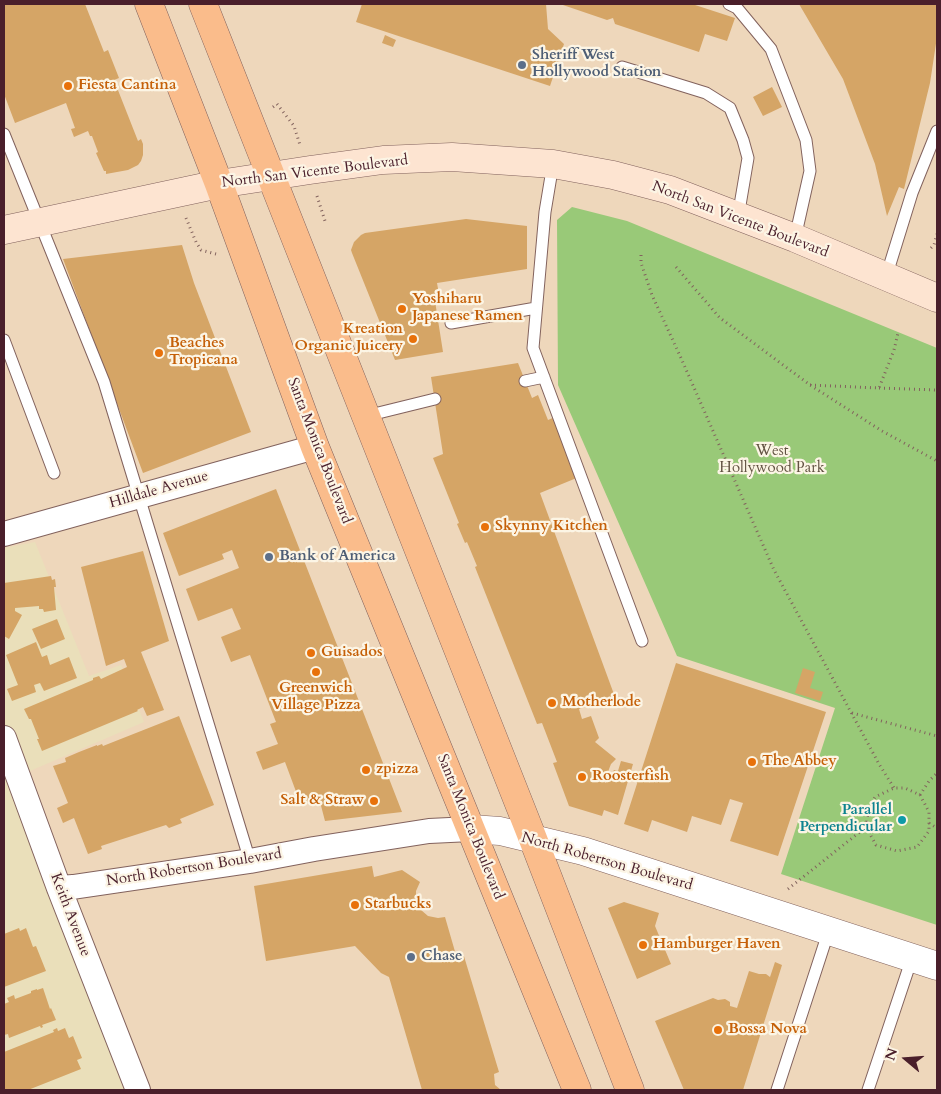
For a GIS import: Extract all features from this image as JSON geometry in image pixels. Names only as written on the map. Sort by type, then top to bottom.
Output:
[{"type":"main road","name":"Santa Monica Boulevard","points":[[149,4],[219,184],[315,446],[576,1090]]},
{"type":"main road","points":[[203,4],[630,1090]]},
{"type":"main road","name":"North San Vicente Boulevard","points":[[4,230],[219,184],[270,175],[383,160],[452,156],[553,164],[613,175],[670,190],[795,238],[937,298]]},
{"type":"street","name":"Hilldale Avenue","points":[[4,534],[315,446]]},
{"type":"street","name":"Keith Avenue","points":[[4,738],[59,888],[138,1090]]},
{"type":"street","name":"North Robertson Boulevard","points":[[59,888],[250,861],[429,831],[471,829],[500,831],[583,851],[925,962]]},
{"type":"lane","points":[[729,4],[738,8],[771,49],[806,140],[810,171],[795,238]]},
{"type":"lane","points":[[622,67],[706,93],[730,108],[748,158],[738,217]]},
{"type":"lane","points":[[886,277],[912,193],[937,131]]},
{"type":"lane","points":[[4,134],[104,382],[250,861]]},
{"type":"lane","points":[[553,164],[545,212],[533,348],[642,641]]},
{"type":"lane","points":[[451,323],[536,308]]},
{"type":"lane","points":[[4,340],[54,473]]},
{"type":"lane","points":[[525,381],[544,377]]},
{"type":"lane","points":[[366,416],[435,399]]},
{"type":"lane","points":[[777,1090],[829,930]]},
{"type":"lane","points":[[868,1090],[925,962]]},
{"type":"path","points":[[271,108],[277,104],[294,126]]},
{"type":"path","points":[[931,248],[934,245],[937,234]]},
{"type":"path","points":[[196,242],[201,250],[218,255]]},
{"type":"path","points":[[641,255],[641,263],[652,295],[774,570],[879,764],[894,788]]},
{"type":"path","points":[[676,267],[720,318],[810,385],[882,431],[937,461]]},
{"type":"path","points":[[879,388],[894,350],[898,332]]},
{"type":"path","points":[[810,385],[937,390]]},
{"type":"path","points":[[851,713],[937,736]]},
{"type":"path","points":[[920,795],[937,773]]},
{"type":"path","points":[[894,788],[904,788],[920,795],[929,812],[929,831],[918,847],[897,851],[876,845],[866,827],[869,807],[875,797],[894,788]]},
{"type":"path","points":[[929,823],[937,828]]},
{"type":"path","points":[[762,909],[866,827]]},
{"type":"shaded area","points":[[4,4],[937,4],[937,1090],[132,1090],[9,780],[144,722],[121,665],[89,676],[35,542],[4,548]]},
{"type":"green space","name":"West Hollywood Park","points":[[572,207],[627,221],[937,348],[937,925],[781,874],[835,708],[677,656],[558,385],[557,220]]},
{"type":"building","points":[[4,4],[85,4],[104,52],[108,50],[119,78],[114,80],[138,141],[141,139],[143,144],[143,155],[138,165],[128,170],[106,174],[96,153],[98,152],[92,136],[90,136],[88,131],[74,137],[71,129],[75,128],[66,103],[15,123],[4,94]]},
{"type":"building","name":"Sheriff West Hollywood Station","points":[[362,4],[546,4],[548,29],[564,44],[550,86],[356,22]]},
{"type":"building","name":"Sheriff West Hollywood Station","points":[[560,4],[692,4],[735,18],[727,41],[705,34],[699,52],[615,24],[613,18],[607,20]]},
{"type":"building","points":[[799,4],[937,4],[937,37],[930,83],[904,189],[899,187],[887,216],[875,164],[843,79]]},
{"type":"building","points":[[385,35],[396,40],[393,47],[382,43]]},
{"type":"building","points":[[772,87],[782,107],[763,116],[753,97]]},
{"type":"building","points":[[466,219],[527,226],[527,269],[437,283],[440,300],[435,301],[443,352],[395,360],[352,253],[351,250],[354,242],[365,233]]},
{"type":"building","points":[[182,245],[194,283],[251,432],[143,473],[63,259]]},
{"type":"building","points":[[518,363],[532,398],[538,395],[548,420],[555,417],[579,477],[540,493],[615,697],[579,709],[582,719],[591,716],[599,738],[595,742],[616,759],[611,764],[604,782],[606,783],[614,770],[618,771],[621,761],[633,764],[618,815],[604,810],[602,816],[569,806],[553,763],[557,762],[542,723],[537,724],[475,567],[477,566],[457,524],[459,523],[433,458],[443,454],[431,377]]},
{"type":"building","points":[[276,489],[402,812],[325,821],[319,798],[301,805],[285,762],[263,770],[256,752],[278,744],[270,724],[276,722],[250,655],[231,662],[221,637],[241,629],[232,608],[198,621],[186,589],[239,568],[232,550],[222,554],[224,559],[179,576],[163,533]]},
{"type":"building","points":[[143,551],[169,641],[141,652],[164,710],[147,716],[143,707],[138,711],[42,751],[31,719],[29,719],[24,709],[93,680],[93,678],[99,676],[101,679],[127,667],[124,659],[106,666],[81,567]]},
{"type":"building","points":[[51,576],[52,580],[55,579],[56,610],[44,612],[43,609],[39,609],[39,606],[15,608],[15,611],[22,615],[9,639],[4,636],[4,583]]},
{"type":"building","points":[[57,619],[65,639],[41,649],[32,629]]},
{"type":"building","points":[[36,642],[42,657],[47,655],[50,665],[69,657],[77,678],[44,691],[40,683],[34,685],[36,692],[12,701],[7,689],[18,685],[6,655]]},
{"type":"building","points":[[676,663],[826,712],[778,856],[730,841],[743,803],[730,799],[721,825],[692,816],[687,832],[652,820],[648,832],[624,824]]},
{"type":"building","points":[[803,668],[815,672],[810,688],[823,692],[820,701],[795,693]]},
{"type":"building","points":[[179,716],[214,805],[180,819],[182,823],[169,828],[166,825],[101,846],[102,849],[88,854],[74,818],[63,823],[57,808],[68,803],[53,766],[66,762],[65,758],[79,752],[97,745],[102,744],[103,746]]},
{"type":"building","points":[[372,866],[374,877],[402,870],[420,882],[416,891],[416,898],[421,910],[428,916],[445,917],[456,955],[463,953],[499,1072],[494,1074],[495,1085],[501,1090],[422,1090],[389,977],[381,973],[355,946],[266,961],[254,886]]},
{"type":"building","name":"Hamburger Haven","points":[[624,902],[659,913],[655,926],[671,964],[637,979],[608,908]]},
{"type":"building","points":[[19,928],[20,931],[26,928],[33,947],[36,946],[46,971],[4,987],[4,934]]},
{"type":"building","points":[[775,962],[782,965],[743,1090],[684,1090],[655,1021],[713,998],[718,1000],[725,999],[730,1002],[730,1006],[737,1008],[749,971],[766,974],[770,977]]},
{"type":"building","points":[[43,988],[56,1020],[42,1025],[43,1027],[41,1028],[40,1026],[9,1038],[8,1034],[4,1035],[4,1004],[9,1002],[7,998],[14,995],[15,999],[31,993],[31,991]]},
{"type":"building","points":[[57,1028],[58,1031],[65,1028],[69,1038],[73,1036],[82,1058],[77,1060],[81,1069],[28,1090],[4,1090],[4,1052],[54,1032],[53,1030]]},
{"type":"place","name":"Sheriff West Hollywood Station","points":[[522,65]]},
{"type":"place","name":"Fiesta Cantina","points":[[68,86]]},
{"type":"place","name":"Yoshiharu Japanese Ramen","points":[[402,309]]},
{"type":"place","name":"Kreation Organic Juicery","points":[[413,339]]},
{"type":"place","name":"Beaches Tropicana","points":[[159,353]]},
{"type":"place","name":"Skynny Kitchen","points":[[485,527]]},
{"type":"place","name":"Bank of America","points":[[269,557]]},
{"type":"place","name":"Guisados","points":[[311,653]]},
{"type":"place","name":"Greenwich Village Pizza","points":[[316,672]]},
{"type":"place","name":"Motherlode","points":[[552,703]]},
{"type":"place","name":"The Abbey","points":[[752,762]]},
{"type":"place","name":"zpizza","points":[[366,770]]},
{"type":"place","name":"Roosterfish","points":[[582,777]]},
{"type":"place","name":"Salt & Straw","points":[[374,801]]},
{"type":"place","name":"Parallel Perpendicular","points":[[902,820]]},
{"type":"place","name":"Starbucks","points":[[355,905]]},
{"type":"place","name":"Hamburger Haven","points":[[643,945]]},
{"type":"place","name":"Chase","points":[[411,957]]},
{"type":"place","name":"Bossa Nova","points":[[718,1030]]}]
